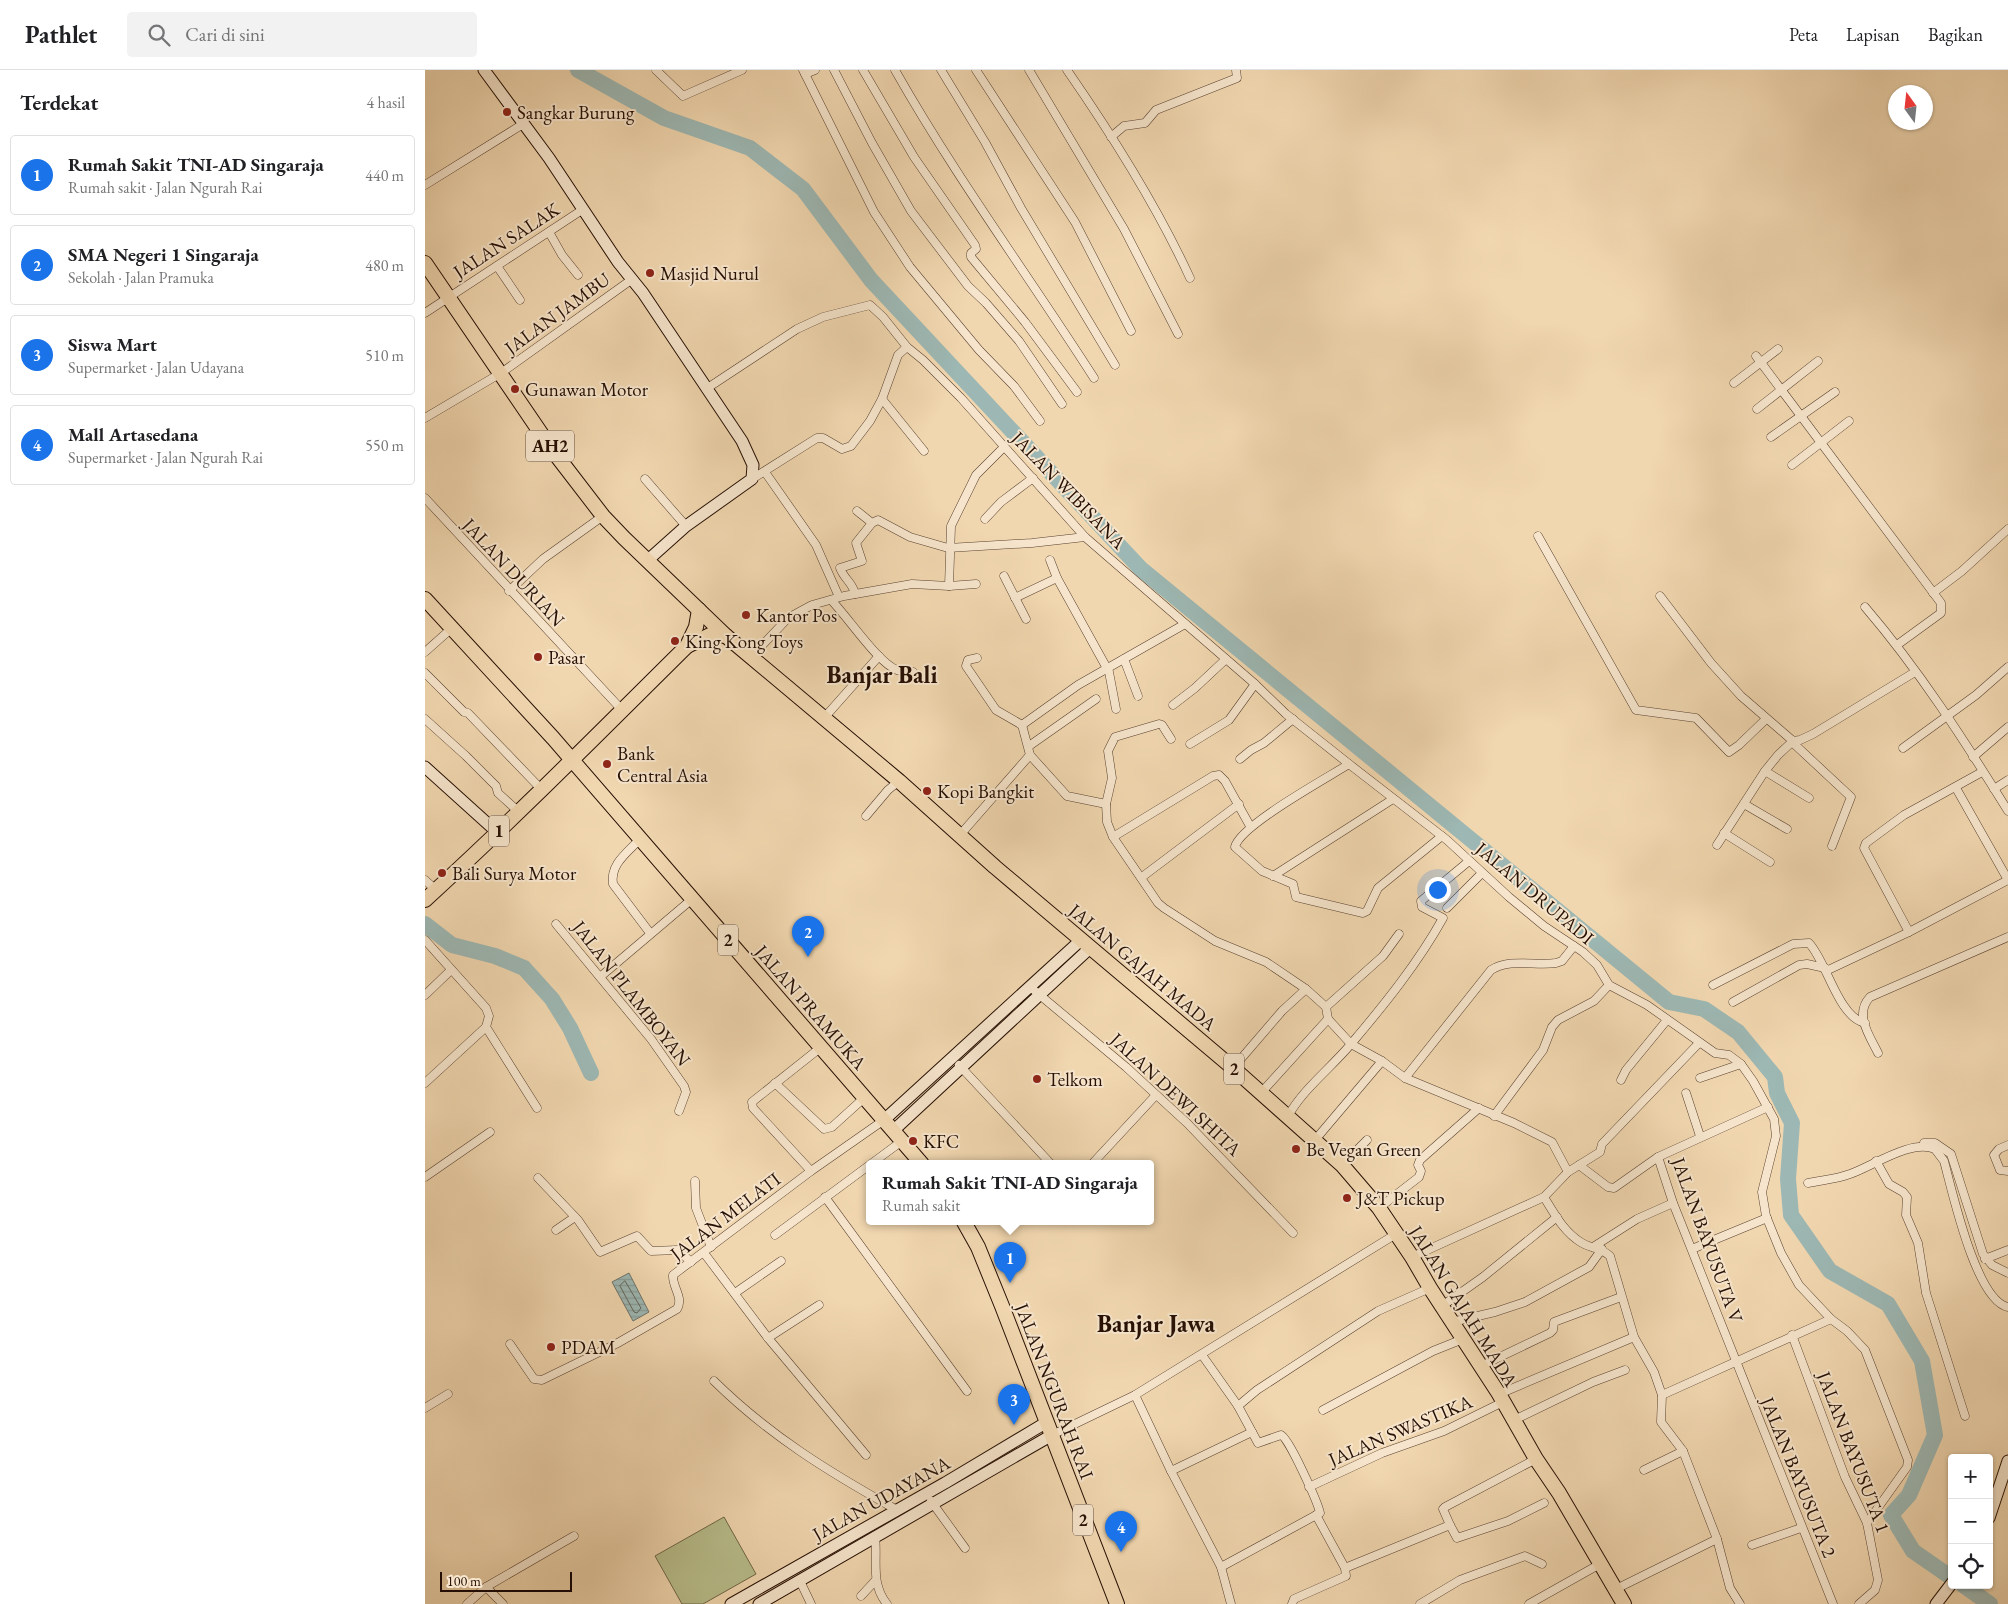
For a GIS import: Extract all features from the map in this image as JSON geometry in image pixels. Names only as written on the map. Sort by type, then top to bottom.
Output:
[{"type":"highway","name":"AH2","points":[[425,263],[446,297],[501,373],[553,451],[603,516],[699,610]]},
{"type":"highway","name":"JALAN PRAMUKA","points":[[425,599],[640,839],[884,1120]]},
{"type":"highway","name":"2","points":[[699,610],[726,636]]},
{"type":"highway","name":"1","points":[[425,900],[543,791],[687,646],[697,626],[699,610]]},
{"type":"highway","points":[[687,646],[712,634],[726,636]]},
{"type":"highway","name":"JALAN GAJAH MADA","points":[[726,636],[899,781],[1085,944],[1233,1068],[1342,1165],[1379,1208],[1412,1257],[1501,1398],[1535,1459],[1559,1493],[1624,1604]]},
{"type":"highway","name":"2","points":[[884,1120],[919,1160]]},
{"type":"highway","name":"JALAN NGURAH RAI","points":[[966,1225],[978,1247],[1117,1604]]},
{"type":"street","points":[[484,70],[549,158],[582,210],[631,280],[643,293],[750,456],[754,470],[752,479]]},
{"type":"street","points":[[656,70],[683,96],[721,73],[742,70]]},
{"type":"street","points":[[815,70],[804,72],[874,212],[910,267],[979,350],[1015,386],[1040,421]]},
{"type":"street","points":[[833,70],[911,211],[968,286],[986,303],[1019,341],[1062,404]]},
{"type":"street","points":[[863,70],[914,157],[975,245],[976,249],[971,253],[971,257],[1025,322],[1077,392]]},
{"type":"street","points":[[895,70],[929,130],[1031,280],[1094,378]]},
{"type":"street","points":[[941,70],[1115,365]]},
{"type":"street","points":[[976,70],[1075,222],[1131,331]]},
{"type":"street","points":[[1029,70],[1124,229],[1178,334]]},
{"type":"street","points":[[1067,70],[1111,137],[1190,278]]},
{"type":"street","points":[[1111,137],[1124,126],[1145,123],[1156,110],[1237,78],[1236,70]]},
{"type":"street","points":[[425,186],[523,124]]},
{"type":"street","name":"JALAN SALAK","points":[[425,313],[446,297],[582,210]]},
{"type":"street","points":[[549,232],[562,255],[578,275]]},
{"type":"street","points":[[497,266],[520,300]]},
{"type":"street","name":"JALAN JAMBU","points":[[425,418],[501,373],[631,280]]},
{"type":"street","name":"JALAN WIBISANA","points":[[706,389],[797,329],[823,317],[870,305],[883,317],[907,347],[948,385],[1085,537],[1255,684]]},
{"type":"street","points":[[648,560],[685,526],[752,479],[817,438],[823,438],[842,449],[851,446],[870,421],[882,399],[898,355],[907,347]]},
{"type":"street","points":[[1734,383],[1758,359],[1778,349]]},
{"type":"street","points":[[1758,359],[1941,603],[1941,613],[1897,645]]},
{"type":"street","points":[[1757,409],[1818,361]]},
{"type":"street","points":[[1771,437],[1835,392]]},
{"type":"street","points":[[882,399],[924,451]]},
{"type":"street","points":[[1792,465],[1849,421]]},
{"type":"street","points":[[949,586],[948,548],[951,526],[976,475],[1004,447]]},
{"type":"street","points":[[765,472],[816,545],[835,599],[845,614],[879,656],[898,670],[913,672]]},
{"type":"street","points":[[985,519],[1001,502],[1033,478]]},
{"type":"street","points":[[645,479],[685,526]]},
{"type":"street","name":"JALAN DURIAN","points":[[425,498],[509,591],[622,710]]},
{"type":"street","points":[[857,511],[872,523]]},
{"type":"street","points":[[509,591],[543,559],[603,516]]},
{"type":"street","points":[[855,594],[853,585],[846,580],[840,568],[862,561],[856,543],[872,523],[878,520],[910,537],[948,548],[1032,543],[1085,537]]},
{"type":"street","points":[[1933,593],[2008,529]]},
{"type":"street","points":[[1538,536],[1636,710],[1696,718],[1729,752],[1766,719]]},
{"type":"street","points":[[1050,560],[1057,578],[1111,678],[1116,709]]},
{"type":"street","points":[[1004,576],[1026,619]]},
{"type":"street","points":[[1015,598],[1057,578]]},
{"type":"street","points":[[752,656],[788,618],[812,605],[855,594],[912,584],[949,586],[976,584]]},
{"type":"street","points":[[1660,596],[1711,663],[1741,696],[1851,797],[1832,846]]},
{"type":"street","points":[[1865,608],[1897,645],[1948,717],[2008,811]]},
{"type":"street","points":[[1022,725],[1106,668],[1185,624]]},
{"type":"street","points":[[425,652],[452,628]]},
{"type":"street","points":[[824,718],[879,656]]},
{"type":"street","points":[[977,658],[968,660],[966,666],[978,685],[996,710],[1022,725],[1030,751],[1067,796],[1105,804]]},
{"type":"street","points":[[1124,659],[1138,696]]},
{"type":"street","points":[[1173,705],[1195,688],[1226,659]]},
{"type":"street","points":[[1903,748],[1948,717],[2008,667]]},
{"type":"street","points":[[1717,845],[1777,754],[1792,742],[1813,734],[1915,672]]},
{"type":"street","points":[[425,673],[464,712],[468,713],[543,791]]},
{"type":"street","points":[[1190,744],[1229,720],[1255,684]]},
{"type":"street","name":"JALAN DRUPADI","points":[[1255,684],[1293,719],[1442,836],[1544,926],[1575,946],[1597,965],[1609,985]]},
{"type":"street","points":[[960,835],[1030,751],[1096,699]]},
{"type":"street","points":[[425,719],[466,756],[496,786],[498,793],[519,812]]},
{"type":"street","points":[[1240,759],[1251,750],[1264,744],[1293,719]]},
{"type":"street","points":[[1171,740],[1161,724],[1113,739],[1108,751],[1112,778],[1105,804],[1105,813],[1113,837],[1164,908],[1215,941],[1266,962],[1306,989],[1327,1007],[1328,1019],[1351,1044],[1382,1061],[1405,1078],[1479,1108],[1552,1142],[1568,1172]]},
{"type":"street","points":[[1973,757],[2008,727]]},
{"type":"street","points":[[1349,764],[1250,826],[1236,843],[1235,847],[1262,871],[1293,884],[1296,897],[1363,913],[1367,911],[1377,888],[1442,836]]},
{"type":"street","points":[[425,766],[498,833]]},
{"type":"street","points":[[1765,771],[1809,798]]},
{"type":"street","points":[[1909,932],[1864,848],[1866,843],[1904,815],[1983,772]]},
{"type":"street","points":[[1113,837],[1213,776],[1222,777],[1250,826]]},
{"type":"street","points":[[1994,789],[2008,780]]},
{"type":"street","points":[[866,816],[888,790],[899,781]]},
{"type":"street","points":[[1733,1002],[1799,965],[1807,964],[1825,970],[1909,932],[2008,880],[1956,788]]},
{"type":"street","points":[[1273,876],[1393,799]]},
{"type":"street","points":[[1142,877],[1239,804]]},
{"type":"street","points":[[1744,804],[1787,829]]},
{"type":"street","points":[[1724,833],[1770,862]]},
{"type":"street","points":[[640,839],[616,865],[612,878],[613,884],[650,933]]},
{"type":"street","points":[[1288,1116],[1301,1096],[1351,1044],[1411,969],[1443,918],[1422,907],[1420,903],[1469,861]]},
{"type":"street","points":[[1447,908],[1483,873]]},
{"type":"street","points":[[425,880],[436,890]]},
{"type":"street","points":[[600,977],[691,900]]},
{"type":"street","name":"JALAN PLAMBOYAN","points":[[556,924],[651,1039],[684,1086],[686,1092],[679,1112]]},
{"type":"street","points":[[1327,1007],[1383,956],[1399,934]]},
{"type":"street","points":[[1878,1052],[1861,1013],[1863,1004],[1870,997],[2008,937]]},
{"type":"street","points":[[425,940],[486,1008],[489,1016],[486,1027],[425,1083]]},
{"type":"street","points":[[1713,985],[1793,944],[1804,941],[1814,948],[1851,1015],[1858,1022],[1865,1023]]},
{"type":"street","points":[[884,1120],[1029,986],[1085,944]]},
{"type":"street","points":[[869,1160],[898,1135],[962,1068],[1040,996],[1085,944]]},
{"type":"street","points":[[1405,1078],[1491,970],[1497,966],[1510,964],[1556,964],[1562,961],[1575,946]]},
{"type":"street","points":[[425,995],[451,970]]},
{"type":"street","points":[[1494,1116],[1543,1050],[1552,1027],[1558,1020],[1594,1001],[1609,985],[1647,1005],[1715,1053],[1729,1055],[1741,1064],[1774,1120],[1776,1136],[1762,1192],[1767,1218],[1781,1253],[1799,1284],[1831,1319],[1847,1331],[1865,1350],[1908,1460],[1907,1467],[1867,1523]]},
{"type":"street","name":"JALAN DEWI SHITA","points":[[1029,986],[1060,1010],[1156,1095],[1293,1233]]},
{"type":"street","points":[[1233,1068],[1282,1011],[1306,989]]},
{"type":"street","points":[[1260,1094],[1328,1019]]},
{"type":"street","points":[[1621,1080],[1626,1070],[1667,1020]]},
{"type":"street","points":[[486,1027],[537,1108]]},
{"type":"street","points":[[1412,1257],[1544,1197],[1568,1172],[1600,1152],[1602,1144],[1699,1043]]},
{"type":"street","points":[[811,1171],[752,1106],[754,1100],[820,1048]]},
{"type":"street","points":[[951,1057],[1047,1160]]},
{"type":"street","points":[[1315,1140],[1382,1061]]},
{"type":"street","points":[[1700,1078],[1741,1064]]},
{"type":"street","points":[[775,1083],[824,1129],[832,1127],[864,1098]]},
{"type":"street","points":[[1686,1093],[1700,1136]]},
{"type":"street","points":[[1096,1160],[1156,1095]]},
{"type":"street","name":"JALAN BAYUSUTA V","points":[[1737,1362],[1673,1202],[1658,1157],[1700,1136],[1768,1107]]},
{"type":"street","points":[[1379,1208],[1419,1177],[1421,1174],[1418,1165],[1420,1160],[1479,1108]]},
{"type":"street","name":"JALAN MELATI","points":[[510,1344],[534,1379],[542,1380],[607,1348],[677,1309],[680,1300],[673,1281],[673,1275],[811,1171],[884,1120]]},
{"type":"street","points":[[425,1177],[490,1132]]},
{"type":"street","points":[[1342,1165],[1367,1140]]},
{"type":"street","points":[[1901,1145],[1906,1147],[1923,1143],[1935,1143],[1951,1154],[1985,1259],[2008,1272]]},
{"type":"street","points":[[2008,1145],[1999,1149],[1994,1155],[2000,1170],[2008,1172]]},
{"type":"street","points":[[1808,1183],[1851,1174],[1877,1161],[1924,1147],[1932,1148],[1939,1152],[1977,1269],[1998,1304],[2008,1307]]},
{"type":"street","points":[[1579,1165],[1608,1187],[1614,1188],[1658,1157]]},
{"type":"street","points":[[1877,1161],[1889,1184],[1903,1192],[1907,1197],[1906,1215],[1918,1243],[1926,1293],[1965,1416]]},
{"type":"street","points":[[775,1235],[825,1197],[866,1162]]},
{"type":"street","points":[[538,1178],[575,1217],[600,1252],[637,1236],[651,1251],[678,1250],[691,1262]]},
{"type":"street","points":[[695,1181],[696,1208],[707,1250],[768,1338],[866,1455]]},
{"type":"street","points":[[825,1197],[967,1391]]},
{"type":"street","points":[[1544,1197],[1569,1234],[1585,1245],[1602,1249],[1610,1256],[1634,1337],[1654,1372],[1662,1395],[1661,1422],[1683,1451],[1717,1539],[1730,1588],[1740,1604]]},
{"type":"street","points":[[1593,1247],[1637,1219],[1673,1202]]},
{"type":"street","points":[[556,1230],[575,1217]]},
{"type":"street","points":[[1442,1306],[1483,1277],[1557,1217]]},
{"type":"street","points":[[1691,1248],[1767,1218]]},
{"type":"street","points":[[1052,1435],[1135,1395],[1396,1234]]},
{"type":"street","points":[[1453,1322],[1495,1312],[1525,1302],[1589,1267],[1602,1249]]},
{"type":"street","points":[[1985,1259],[2008,1250]]},
{"type":"street","points":[[735,1292],[781,1261]]},
{"type":"street","points":[[1238,1406],[1257,1390],[1378,1311],[1430,1288]]},
{"type":"street","points":[[1481,1366],[1550,1334],[1553,1330],[1554,1322],[1621,1297]]},
{"type":"street","points":[[768,1338],[819,1305]]},
{"type":"street","points":[[1662,1395],[1831,1319]]},
{"type":"street","name":"JALAN BAYUSUTA 1","points":[[1792,1335],[1845,1477],[1867,1523],[1878,1580],[1875,1590],[1859,1604]]},
{"type":"street","name":"JALAN SWASTIKA","points":[[1309,1487],[1382,1453],[1444,1431],[1501,1398],[1634,1337]]},
{"type":"street","points":[[1323,1410],[1433,1351],[1463,1339]]},
{"type":"street","points":[[1202,1355],[1238,1406],[1258,1443],[1281,1435],[1285,1437],[1292,1447],[1318,1514],[1345,1572]]},
{"type":"street","name":"JALAN BAYUSUTA 2","points":[[1737,1362],[1801,1528],[1833,1604]]},
{"type":"street","points":[[1514,1420],[1593,1382],[1625,1370]]},
{"type":"street","points":[[713,1381],[748,1414],[793,1448],[897,1510]]},
{"type":"street","points":[[425,1408],[447,1394]]},
{"type":"street","points":[[1135,1395],[1171,1471],[1221,1567],[1231,1604]]},
{"type":"street","name":"JALAN UDAYANA","points":[[731,1604],[1047,1422]]},
{"type":"street","points":[[1171,1471],[1251,1432]]},
{"type":"street","name":"JALAN UDAYANA","points":[[759,1604],[1052,1435]]},
{"type":"street","points":[[1644,1470],[1683,1451]]},
{"type":"street","points":[[1535,1459],[1443,1509],[1457,1538],[1507,1521],[1543,1503]]},
{"type":"street","points":[[1993,1510],[2004,1487],[2008,1461]]},
{"type":"street","points":[[924,1494],[965,1548]]},
{"type":"street","points":[[1221,1567],[1318,1514]]},
{"type":"street","points":[[1292,1604],[1294,1599],[1345,1572],[1450,1525]]},
{"type":"street","points":[[1752,1545],[1801,1528]]},
{"type":"street","points":[[467,1604],[486,1586],[574,1536]]},
{"type":"street","points":[[875,1536],[875,1581],[881,1597],[887,1604]]},
{"type":"street","points":[[1616,1588],[1717,1539]]},
{"type":"street","points":[[1420,1604],[1460,1580],[1525,1556],[1542,1564]]},
{"type":"street","points":[[807,1560],[814,1572]]},
{"type":"street","points":[[1529,1604],[1600,1564]]},
{"type":"street","points":[[799,1581],[811,1604]]},
{"type":"street","points":[[861,1596],[875,1581]]},
{"type":"street","points":[[486,1586],[503,1604]]},
{"type":"street","points":[[1937,1603],[1948,1588]]},
{"type":"green space","points":[[724,1517],[756,1574],[703,1604],[682,1604],[655,1556]]},
{"type":"water","points":[[629,1273],[649,1312],[633,1321],[612,1282]]},
{"type":"waterway","points":[[578,70],[664,118],[750,148],[803,189],[871,280],[1141,569],[1669,1002],[1704,1009],[1738,1032],[1775,1077],[1777,1093],[1792,1123],[1788,1179],[1791,1215],[1830,1271],[1888,1304],[1922,1361],[1935,1435],[1909,1495],[1891,1515],[1913,1551],[1948,1575]]},
{"type":"waterway","points":[[425,924],[452,945],[495,956],[524,968],[552,999],[570,1028],[591,1073]]},
{"type":"waterway","points":[[1969,1589],[1990,1604]]},
{"type":"place","name":"Sangkar Burung","points":[[507,112]]},
{"type":"place","name":"Masjid Nurul","points":[[650,273]]},
{"type":"place","name":"Gunawan Motor","points":[[515,389]]},
{"type":"place","name":"Kantor Pos","points":[[746,615]]},
{"type":"place","name":"King Kong Toys","points":[[675,641]]},
{"type":"place","name":"Pasar","points":[[538,657]]},
{"type":"place","name":"Bank Central Asia","points":[[607,764]]},
{"type":"place","name":"Kopi Bangkit","points":[[927,791]]},
{"type":"place","name":"Bali Surya Motor","points":[[442,873]]},
{"type":"place","name":"SMA Negeri 1 Singaraja","points":[[808,957]]},
{"type":"place","name":"Telkom","points":[[1037,1079]]},
{"type":"place","name":"KFC","points":[[913,1141]]},
{"type":"place","name":"Be Vegan Green","points":[[1296,1149]]},
{"type":"place","name":"J&T Pickup","points":[[1347,1198]]},
{"type":"place","name":"Rumah Sakit TNI-AD Singaraja","points":[[1010,1283]]},
{"type":"place","name":"PDAM","points":[[551,1347]]},
{"type":"place","name":"Siswa Mart","points":[[1014,1425]]},
{"type":"place","name":"Mall Artasedana","points":[[1121,1552]]},
{"type":"district","name":"Banjar Bali","points":[[882,675]]},
{"type":"district","name":"Banjar Jawa","points":[[1156,1324]]}]
